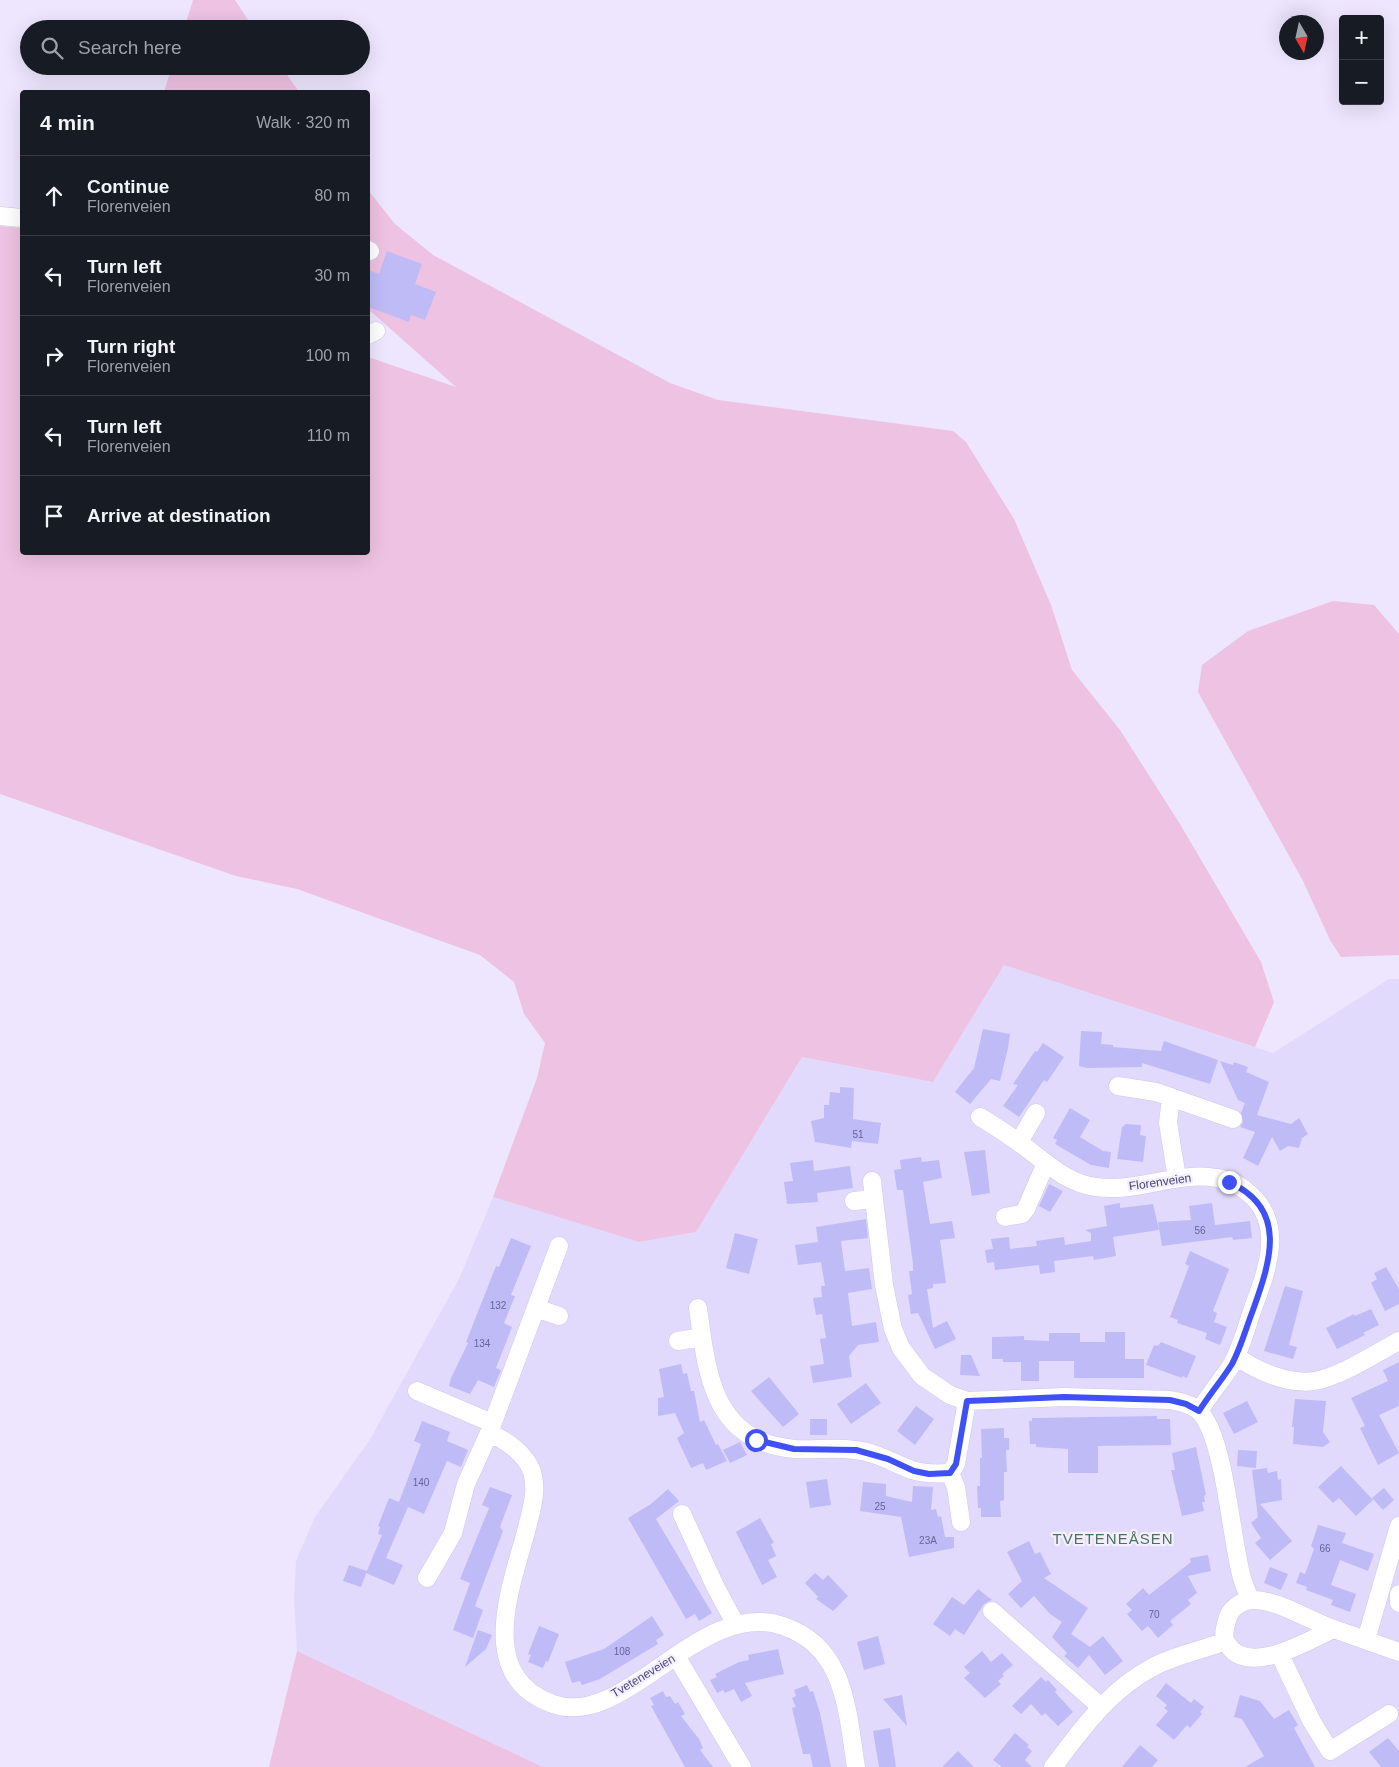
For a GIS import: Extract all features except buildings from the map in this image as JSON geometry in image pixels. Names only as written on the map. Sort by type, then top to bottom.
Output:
[{"type":"street","points":[[0,216],[20,218]]},
{"type":"street","points":[[1118,1086],[1143,1088],[1234,1119]]},
{"type":"street","points":[[1171,1097],[1168,1123],[1176,1178]]},
{"type":"street","points":[[1019,1142],[1036,1113]]},
{"type":"street","name":"Florenveien","points":[[980,1117],[1073,1180],[1096,1187],[1128,1187],[1176,1178],[1200,1176],[1218,1178],[1243,1188],[1260,1204],[1269,1226],[1270,1249],[1268,1264],[1236,1356],[1199,1411]]},
{"type":"street","points":[[1005,1217],[1022,1214],[1046,1163]]},
{"type":"street","points":[[854,1201],[873,1190],[884,1284],[893,1329],[901,1348],[922,1376],[950,1395],[967,1401],[1064,1397],[1170,1400],[1186,1404],[1199,1411],[1210,1430],[1220,1465],[1242,1578],[1250,1599]]},
{"type":"street","points":[[427,1578],[453,1534],[466,1484],[491,1428],[559,1246]]},
{"type":"street","points":[[536,1308],[558,1316]]},
{"type":"street","points":[[698,1308],[706,1368],[713,1392],[724,1410],[756,1440],[794,1449],[856,1450],[888,1459],[914,1471],[929,1474],[950,1473]]},
{"type":"street","points":[[678,1341],[702,1337]]},
{"type":"street","points":[[1236,1356],[1247,1364],[1268,1373],[1299,1381],[1313,1381],[1340,1372],[1399,1341]]},
{"type":"street","name":"Tveteneveien","points":[[417,1391],[491,1428],[528,1462],[534,1484],[532,1506],[509,1600],[503,1643],[513,1672],[524,1687],[537,1696],[559,1706],[566,1708],[587,1705],[611,1696],[714,1632],[736,1625],[763,1622],[778,1624],[809,1637],[829,1658],[842,1692],[856,1767]]},
{"type":"street","points":[[950,1473],[956,1464],[967,1401]]},
{"type":"street","points":[[950,1473],[956,1487],[961,1522]]},
{"type":"street","points":[[682,1514],[715,1586],[736,1625]]},
{"type":"street","points":[[1366,1640],[1399,1526]]},
{"type":"street","points":[[1399,1594],[1399,1603]]},
{"type":"street","points":[[1333,1629],[1279,1653],[1250,1659],[1233,1652],[1225,1641],[1225,1625],[1230,1612],[1250,1599],[1266,1602],[1333,1629],[1399,1652]]},
{"type":"street","points":[[992,1611],[1101,1707]]},
{"type":"street","points":[[1053,1767],[1101,1707],[1132,1680],[1153,1667],[1225,1641]]},
{"type":"street","points":[[1279,1653],[1312,1722],[1330,1752],[1390,1714]]},
{"type":"street","points":[[676,1656],[742,1767]]},
{"type":"shaded area","points":[[193,0],[235,0],[248,20],[187,20]]},
{"type":"shaded area","points":[[169,75],[287,75],[298,90],[165,90]]},
{"type":"shaded area","points":[[370,193],[395,224],[433,255],[670,383],[718,400],[953,431],[966,442],[1014,519],[1051,605],[1072,670],[1120,730],[1180,824],[1261,962],[1274,1002],[1255,1047],[1004,965],[933,1082],[802,1057],[696,1232],[639,1242],[493,1197],[537,1078],[545,1043],[524,1014],[514,982],[480,955],[297,889],[236,876],[0,794],[0,226],[20,228],[20,555],[370,555],[370,358],[456,387],[370,311]]},
{"type":"shaded area","points":[[1333,601],[1374,605],[1399,634],[1399,955],[1341,957],[1330,940],[1303,881],[1198,692],[1202,665],[1248,631]]},
{"type":"shaded area","points":[[1004,965],[1273,1053],[1389,979],[1399,979],[1399,1767],[543,1767],[297,1651],[294,1597],[296,1561],[315,1517],[369,1441],[460,1277],[493,1197],[639,1242],[696,1232],[802,1057],[933,1082]]},
{"type":"shaded area","points":[[297,1651],[543,1767],[269,1767]]},
{"type":"district","name":"TVETENEÅSEN","points":[[1113,1538]]},
{"type":"route","points":[[756,1440],[794,1449],[838,1448],[856,1450],[888,1459],[914,1471],[929,1474],[950,1473],[956,1464],[967,1401],[1064,1397],[1170,1400],[1186,1404],[1199,1411],[1236,1356],[1263,1282],[1270,1249],[1269,1226],[1260,1204],[1243,1188],[1229,1182]]}]
